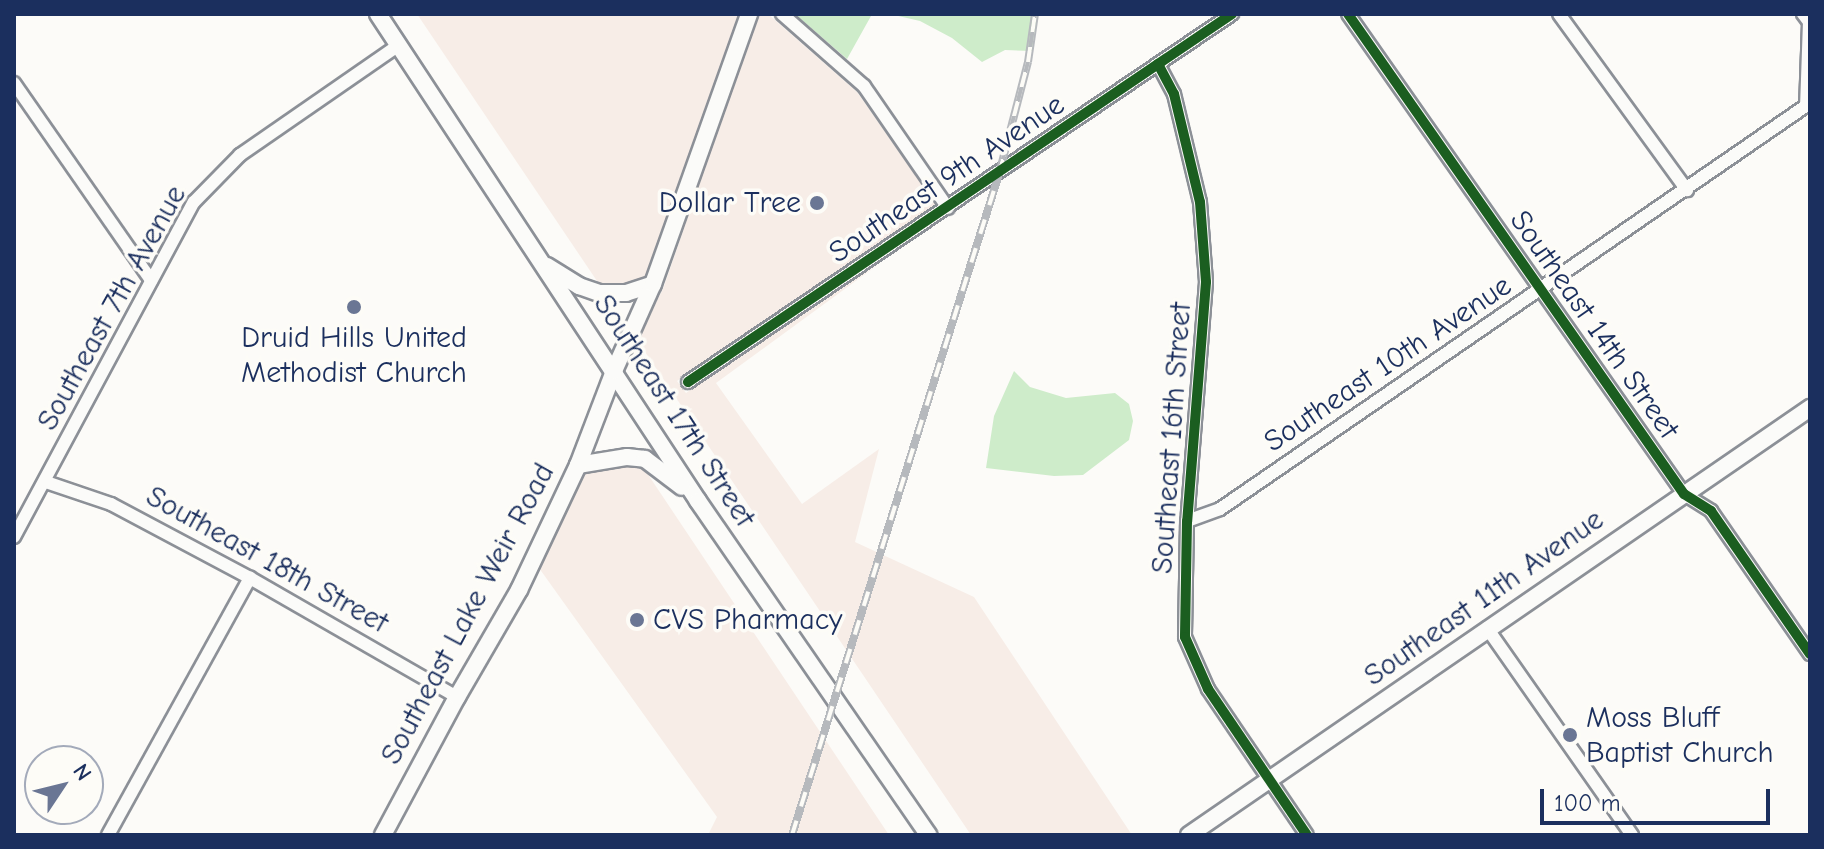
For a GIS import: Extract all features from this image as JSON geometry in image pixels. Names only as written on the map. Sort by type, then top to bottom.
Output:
[{"type":"main road","name":"Southeast 17th Street","points":[[378,14],[698,501],[928,835]]},
{"type":"main road","name":"Southeast Lake Weir Road","points":[[383,835],[519,590],[578,465],[614,371],[653,284],[749,14]]},
{"type":"main road","points":[[542,263],[579,286],[599,293],[626,293],[653,284]]},
{"type":"main road","name":"Southeast 11th Avenue","points":[[1189,835],[1810,408]]},
{"type":"main road","points":[[578,465],[627,457],[645,459],[698,501]]},
{"type":"street","points":[[782,14],[864,86],[948,208]]},
{"type":"street","name":"Southeast 9th Avenue","points":[[688,382],[1232,14]]},
{"type":"street","name":"Southeast 14th Street","points":[[1348,14],[1684,494],[1711,511],[1810,654]]},
{"type":"street","points":[[1559,14],[1687,190]]},
{"type":"street","points":[[1803,14],[1810,22],[1808,104]]},
{"type":"street","name":"Southeast 7th Avenue","points":[[14,537],[194,202],[240,155],[399,45]]},
{"type":"street","name":"Southeast 16th Street","points":[[1158,64],[1174,94],[1200,202],[1206,282],[1187,521],[1185,637],[1208,689],[1307,835]]},
{"type":"street","points":[[14,83],[151,280]]},
{"type":"street","name":"Southeast 10th Avenue","points":[[1187,521],[1220,509],[1808,104]]},
{"type":"street","name":"Southeast 18th Street","points":[[46,482],[111,504],[250,578],[457,697]]},
{"type":"street","points":[[14,509],[25,518]]},
{"type":"street","points":[[108,835],[250,578]]},
{"type":"street","points":[[1487,628],[1632,835]]},
{"type":"shaded area","points":[[417,14],[740,14],[647,278],[626,285],[599,284]]},
{"type":"shaded area","points":[[758,14],[768,14],[857,92],[937,206],[677,381],[686,393],[883,261],[716,383],[802,504],[879,449],[855,542],[974,597],[1132,835],[971,835],[637,340],[663,289]]},
{"type":"shaded area","points":[[626,465],[645,470],[889,835],[708,835],[717,817],[539,568],[585,472]]},
{"type":"green space","points":[[795,14],[1037,14],[1032,51],[1005,50],[982,62],[952,38],[920,21],[894,15],[871,16],[847,59]]},
{"type":"green space","points":[[1014,371],[1030,387],[1066,398],[1115,393],[1129,404],[1133,421],[1129,440],[1083,475],[1054,476],[986,468],[994,416]]},
{"type":"railway","points":[[792,835],[999,174],[1028,62],[1035,14]]},
{"type":"cycle path","points":[[688,382],[1232,14]]},
{"type":"cycle path","points":[[1348,14],[1684,494],[1711,511],[1810,654]]},
{"type":"cycle path","points":[[1158,64],[1174,94],[1200,202],[1206,282],[1187,521],[1185,637],[1208,689],[1307,835]]},
{"type":"place","name":"Dollar Tree","points":[[817,203]]},
{"type":"place","name":"Druid Hills United Methodist Church","points":[[354,307]]},
{"type":"place","name":"CVS Pharmacy","points":[[637,620]]},
{"type":"place","name":"Moss Bluff Baptist Church","points":[[1570,735]]}]
